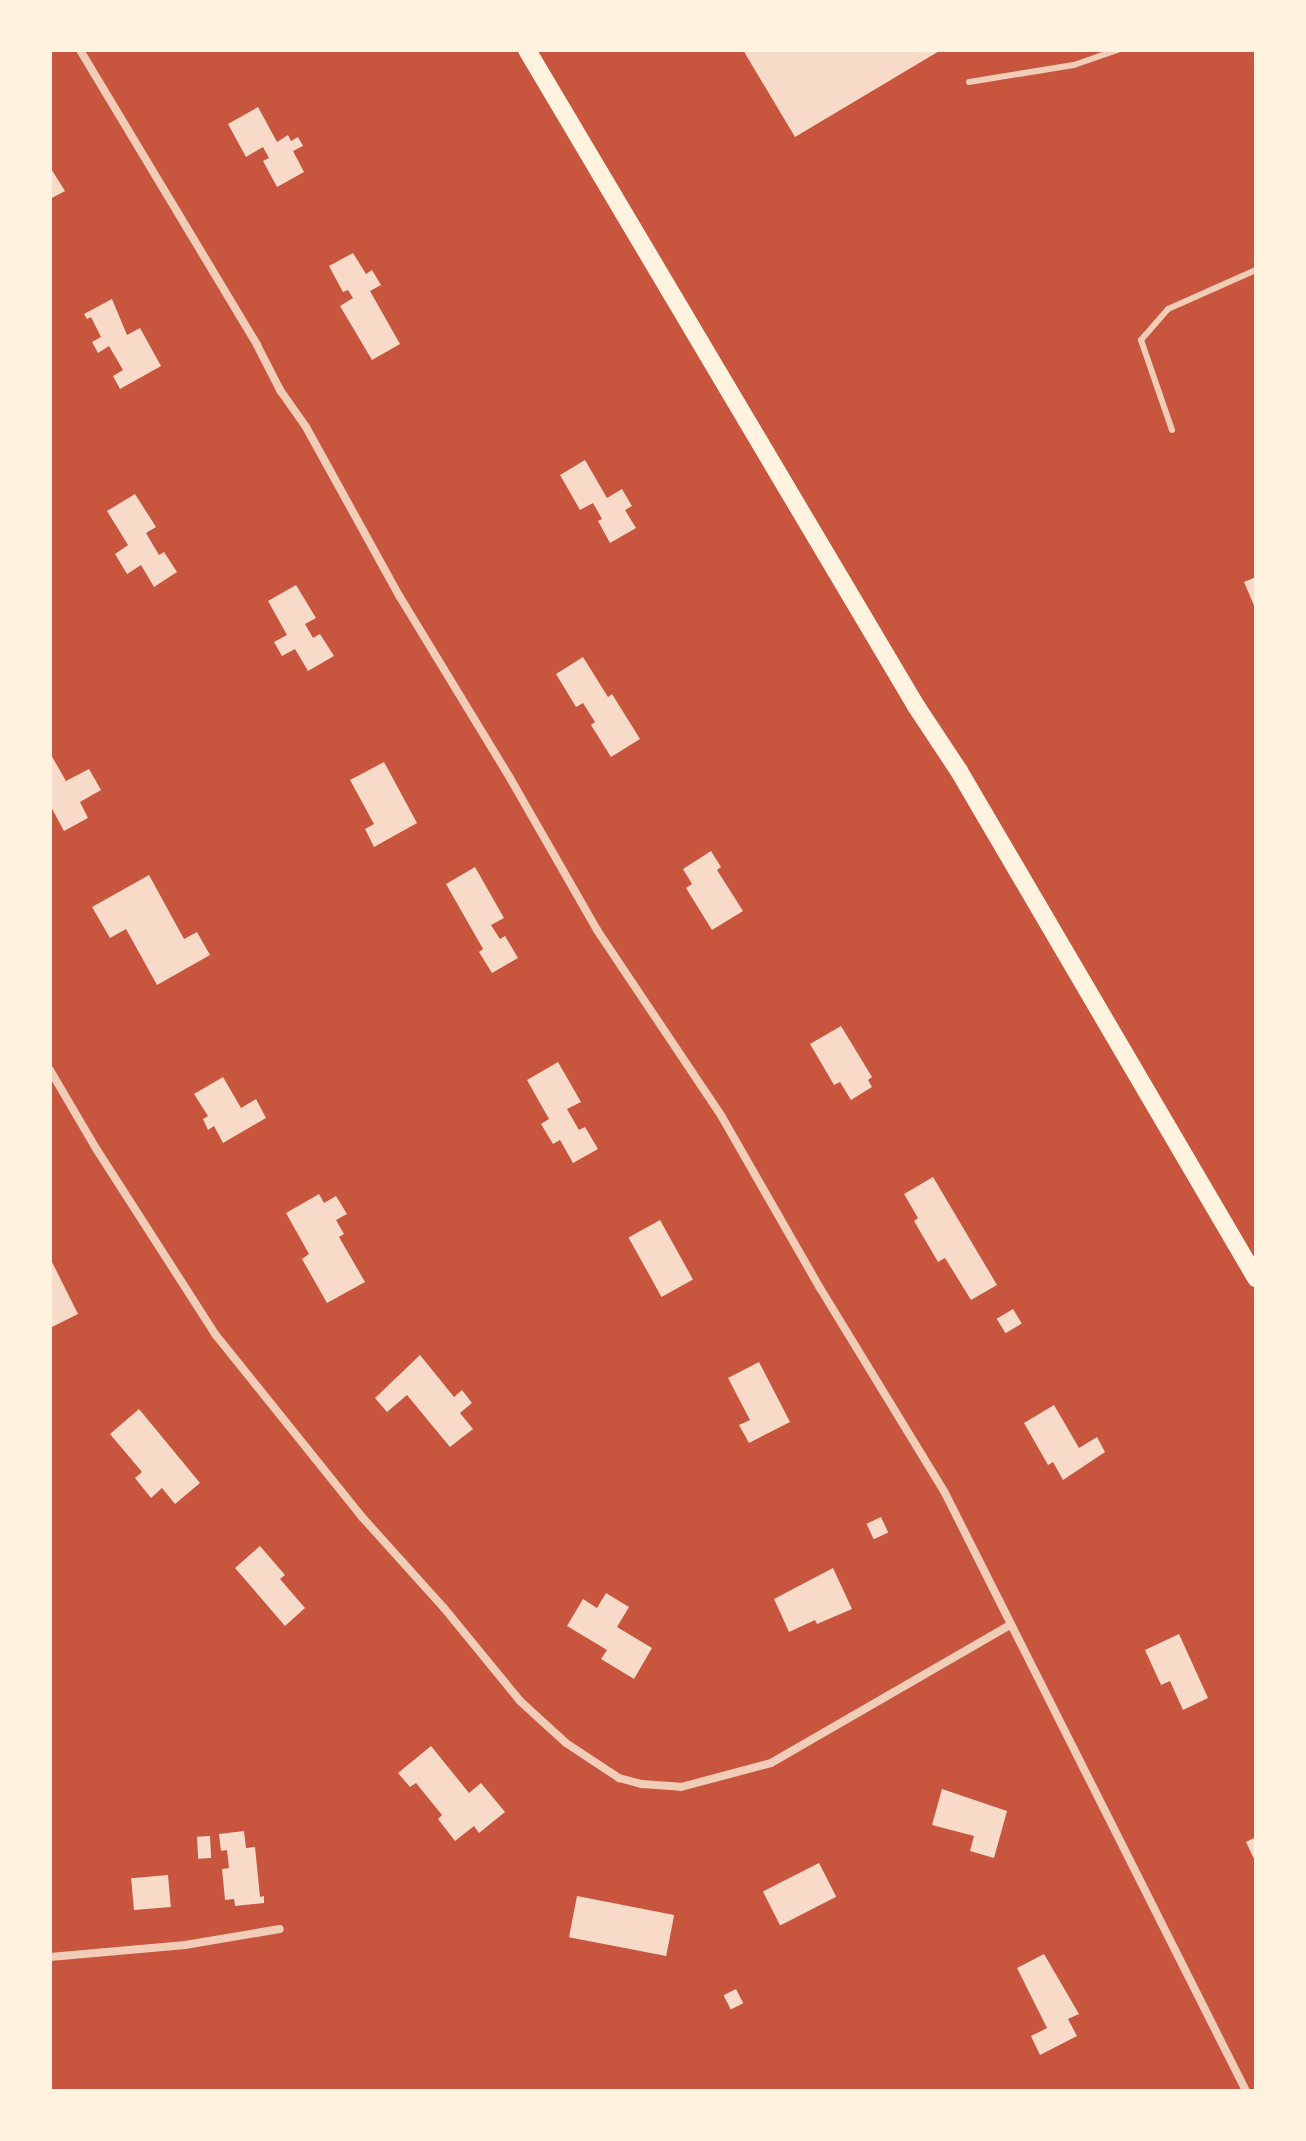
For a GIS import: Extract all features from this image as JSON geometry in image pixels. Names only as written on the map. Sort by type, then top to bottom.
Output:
[{"type":"main road","points":[[527,50],[916,706],[959,771],[1256,1278]]},
{"type":"street","points":[[80,50],[257,345],[280,390],[306,427],[400,597],[510,778],[597,930],[722,1117],[820,1288],[945,1493],[1246,2091]]},
{"type":"street","points":[[50,1070],[97,1150],[224,1346],[362,1517],[444,1608],[520,1701],[566,1743],[619,1778],[642,1784],[681,1787],[771,1763],[1010,1625]]},
{"type":"street","points":[[50,1957],[185,1945],[280,1929]]},
{"type":"lane","points":[[969,82],[1074,65],[1117,50]]},
{"type":"lane","points":[[1172,430],[1141,340],[1168,309],[1256,270]]},
{"type":"building","points":[[743,50],[941,50],[795,137]]},
{"type":"building","points":[[258,107],[277,142],[288,135],[291,141],[298,137],[303,146],[293,151],[304,172],[277,187],[263,161],[269,158],[263,147],[246,157],[228,124]]},
{"type":"building","points":[[50,167],[65,191],[50,199]]},
{"type":"building","points":[[353,253],[366,274],[372,270],[381,285],[370,291],[400,344],[372,360],[340,306],[353,298],[348,290],[343,292],[329,266]]},
{"type":"building","points":[[112,299],[127,335],[140,328],[161,366],[120,389],[113,376],[123,370],[109,346],[98,353],[92,342],[101,337],[91,317],[87,319],[84,314]]},
{"type":"building","points":[[585,460],[607,498],[622,489],[632,506],[625,510],[636,528],[610,543],[598,521],[602,519],[593,503],[580,510],[560,475]]},
{"type":"building","points":[[135,494],[156,527],[146,533],[159,555],[164,552],[177,572],[154,587],[141,565],[127,574],[115,554],[128,545],[107,511]]},
{"type":"building","points":[[1256,577],[1256,610],[1244,582]]},
{"type":"building","points":[[296,585],[316,618],[305,624],[313,638],[320,634],[334,656],[308,671],[295,649],[282,656],[274,642],[287,635],[268,601]]},
{"type":"building","points":[[583,657],[608,697],[612,694],[640,739],[611,757],[591,725],[595,722],[583,703],[576,707],[556,674]]},
{"type":"building","points":[[50,753],[66,781],[89,769],[101,790],[80,802],[88,818],[64,831],[50,805]]},
{"type":"building","points":[[384,762],[417,823],[374,847],[365,829],[374,824],[350,780]]},
{"type":"building","points":[[711,851],[721,867],[717,870],[743,911],[712,930],[686,888],[692,884],[683,869]]},
{"type":"building","points":[[475,867],[504,918],[491,925],[500,939],[505,936],[518,958],[492,973],[479,952],[483,949],[446,884]]},
{"type":"building","points":[[149,875],[184,939],[197,932],[210,955],[157,985],[126,929],[110,938],[92,907]]},
{"type":"building","points":[[841,1026],[872,1077],[868,1080],[872,1087],[851,1100],[840,1082],[834,1085],[810,1044]]},
{"type":"building","points":[[558,1062],[581,1102],[567,1109],[579,1130],[585,1127],[598,1149],[573,1163],[560,1140],[553,1144],[541,1124],[549,1119],[527,1080]]},
{"type":"building","points":[[223,1077],[241,1108],[256,1099],[266,1118],[223,1143],[214,1126],[208,1130],[203,1119],[208,1116],[194,1094]]},
{"type":"building","points":[[933,1177],[997,1285],[971,1300],[945,1258],[938,1262],[914,1221],[918,1218],[904,1194]]},
{"type":"building","points":[[319,1194],[324,1203],[336,1196],[347,1214],[336,1220],[344,1234],[339,1237],[365,1282],[327,1303],[302,1259],[309,1254],[286,1213]]},
{"type":"building","points":[[660,1220],[693,1279],[661,1297],[629,1237]]},
{"type":"building","points":[[50,1258],[78,1314],[50,1328]]},
{"type":"building","points":[[1013,1309],[1022,1324],[1005,1333],[997,1319]]},
{"type":"building","points":[[420,1355],[454,1397],[462,1390],[472,1403],[460,1413],[473,1429],[450,1447],[407,1395],[387,1412],[375,1398]]},
{"type":"building","points":[[759,1362],[790,1422],[749,1443],[739,1425],[750,1420],[728,1378]]},
{"type":"building","points":[[1054,1405],[1079,1448],[1097,1437],[1105,1452],[1063,1480],[1053,1462],[1048,1465],[1024,1423]]},
{"type":"building","points":[[139,1409],[200,1483],[175,1504],[162,1488],[151,1498],[135,1478],[142,1472],[110,1434]]},
{"type":"building","points":[[881,1517],[888,1532],[874,1539],[866,1524]]},
{"type":"building","points":[[260,1546],[285,1575],[280,1579],[305,1608],[285,1626],[235,1568]]},
{"type":"building","points":[[833,1568],[852,1609],[789,1632],[774,1599]]},
{"type":"building","points":[[606,1593],[629,1607],[617,1627],[652,1648],[634,1679],[601,1659],[607,1650],[567,1626],[583,1599],[597,1608]]},
{"type":"building","points":[[1179,1634],[1208,1698],[1183,1710],[1170,1681],[1161,1685],[1145,1650]]},
{"type":"building","points":[[431,1746],[469,1793],[481,1783],[505,1812],[479,1833],[474,1826],[455,1841],[438,1819],[442,1815],[416,1783],[410,1787],[398,1773]]},
{"type":"building","points":[[942,1789],[1007,1811],[994,1858],[970,1851],[974,1836],[932,1825]]},
{"type":"building","points":[[244,1831],[246,1848],[255,1847],[260,1897],[264,1896],[264,1903],[235,1906],[234,1899],[225,1900],[222,1869],[229,1868],[227,1850],[221,1851],[219,1834]]},
{"type":"building","points":[[210,1836],[211,1858],[198,1859],[197,1837]]},
{"type":"building","points":[[1256,1837],[1256,1863],[1246,1842]]},
{"type":"building","points":[[819,1863],[836,1897],[780,1925],[763,1892]]},
{"type":"building","points":[[168,1875],[171,1907],[134,1910],[131,1878]]},
{"type":"building","points":[[577,1896],[674,1915],[666,1956],[569,1937]]},
{"type":"building","points":[[1044,1954],[1079,2014],[1068,2019],[1077,2036],[1040,2055],[1031,2036],[1047,2028],[1017,1968]]},
{"type":"building","points":[[736,1989],[743,2003],[731,2010],[724,1995]]}]
